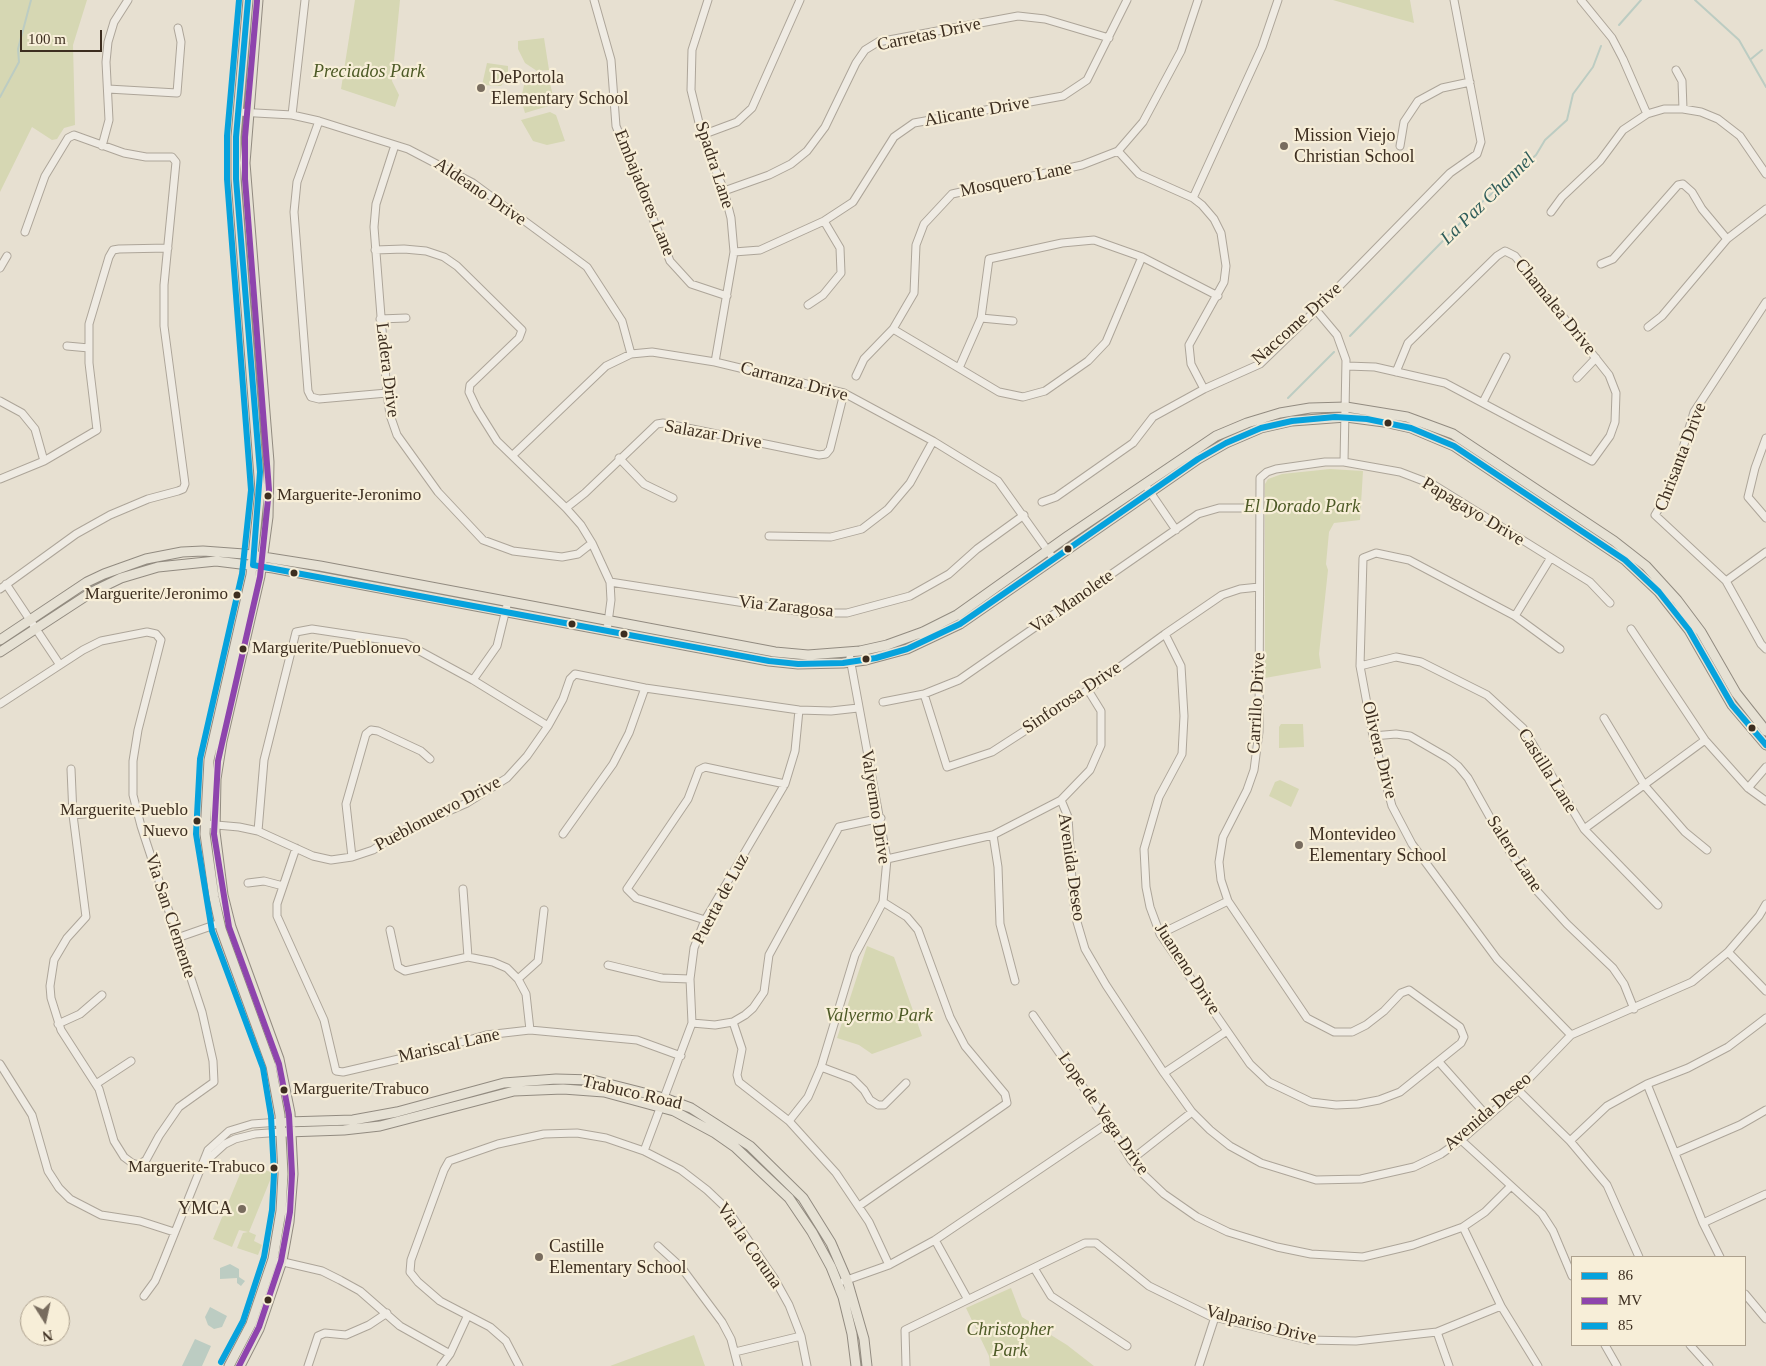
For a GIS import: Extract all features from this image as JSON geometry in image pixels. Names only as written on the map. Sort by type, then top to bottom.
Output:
[{"type":"main road","points":[[240,1366],[259,1329],[292,1198],[291,1132],[279,1059],[224,922],[215,825],[216,779],[222,742],[258,561],[260,472],[237,196],[238,112],[248,0]]},
{"type":"main road","points":[[229,1366],[251,1324],[277,1260],[283,1174],[282,1132],[267,1051],[224,922],[208,862],[205,824],[208,760],[268,517],[269,462],[246,187],[248,112],[258,0]]},
{"type":"main road","points":[[0,640],[87,582],[146,559],[203,551],[769,661],[798,664],[895,653],[937,636],[960,624],[1147,489],[1204,443],[1247,423],[1297,410],[1346,407],[1407,417],[1452,434],[1614,541],[1646,566],[1677,600],[1701,632],[1736,692],[1766,731]]},
{"type":"main road","points":[[0,652],[92,592],[142,571],[191,562],[258,561],[508,601],[776,652],[850,657],[887,645],[944,622],[1047,550],[1204,455],[1243,435],[1292,421],[1346,417],[1405,427],[1454,446],[1625,560],[1659,592],[1689,630],[1732,705],[1766,745]]},
{"type":"main road","name":"Trabuco Road","points":[[282,1132],[358,1129],[504,1083],[556,1079],[593,1080],[664,1098],[691,1108],[750,1146],[803,1198],[831,1243],[847,1280],[864,1339],[867,1366]]},
{"type":"main road","name":"Trabuco Road","points":[[280,1122],[399,1117],[514,1092],[563,1089],[604,1092],[661,1107],[685,1116],[715,1133],[770,1179],[788,1198],[812,1232],[838,1284],[852,1334],[856,1366]]},
{"type":"street","points":[[102,146],[109,120],[106,62],[108,42],[114,22],[128,0]]},
{"type":"street","points":[[292,116],[305,0]]},
{"type":"street","name":"Embajadores Lane","points":[[594,0],[611,60],[616,126],[670,261],[691,284],[727,296]]},
{"type":"street","name":"Spadra Lane","points":[[708,0],[692,50],[691,90],[702,135],[724,190],[731,218],[734,252],[715,362]]},
{"type":"street","points":[[702,135],[737,122],[752,108],[800,0]]},
{"type":"street","name":"Alicante Drive","points":[[734,252],[760,250],[824,221],[853,202],[894,137],[914,123],[1062,96],[1087,80],[1127,0]]},
{"type":"street","name":"Mosquero Lane","points":[[856,376],[864,359],[893,329],[914,293],[916,245],[924,224],[952,194],[1082,166],[1118,150],[1143,122],[1176,59],[1198,0]]},
{"type":"street","points":[[1193,198],[1262,47],[1278,0]]},
{"type":"street","points":[[1400,146],[1404,122],[1418,101],[1442,88],[1470,82],[1454,0]]},
{"type":"street","points":[[1581,0],[1612,38],[1624,59],[1647,114]]},
{"type":"street","name":"Carretas Drive","points":[[724,190],[769,175],[791,164],[808,151],[825,127],[856,63],[865,50],[878,42],[1018,16],[1044,18],[1109,38]]},
{"type":"street","points":[[108,89],[177,93],[181,42],[178,28]]},
{"type":"street","points":[[1676,70],[1682,81],[1683,109]]},
{"type":"street","name":"Naccome Drive","points":[[1042,502],[1056,497],[1133,443],[1153,417],[1204,389],[1260,364],[1316,310],[1450,173],[1480,149],[1481,142],[1470,82]]},
{"type":"street","points":[[1551,212],[1562,197],[1600,162],[1623,130],[1647,114],[1664,109],[1683,109],[1701,112],[1718,119],[1740,136],[1766,174]]},
{"type":"street","name":"Aldeano Drive","points":[[238,112],[292,116],[319,121],[430,158],[473,183],[587,267],[622,321],[631,354]]},
{"type":"street","points":[[319,121],[297,182],[294,212],[308,390],[311,397],[319,399],[386,393]]},
{"type":"street","points":[[0,704],[60,665],[31,619],[3,587],[76,534],[110,515],[148,499],[178,491],[185,484],[164,326],[164,285],[176,162],[172,157],[146,157],[102,146],[74,136],[64,142],[45,176],[25,232]]},
{"type":"street","name":"Ladera Drive","points":[[395,145],[376,204],[375,250],[386,393],[390,415],[397,435],[438,492],[484,540],[513,551],[562,557],[578,554],[592,544]]},
{"type":"street","points":[[1118,150],[1139,174],[1193,198],[1214,219],[1224,242],[1226,274],[1218,296],[1195,331],[1189,345],[1191,364],[1204,389]]},
{"type":"street","points":[[1601,264],[1613,259],[1678,185],[1682,184],[1692,192],[1702,209],[1727,239]]},
{"type":"street","points":[[1648,326],[1662,316],[1727,239],[1766,209]]},
{"type":"street","points":[[808,305],[824,295],[841,274],[840,248],[824,221]]},
{"type":"street","points":[[958,368],[981,318],[989,259],[1062,242],[1094,240],[1142,257],[1218,296]]},
{"type":"street","points":[[0,479],[44,461],[97,430],[89,363],[89,324],[109,257],[113,250],[168,248]]},
{"type":"street","points":[[375,250],[418,250],[444,257],[457,266],[522,330],[519,338],[470,385],[469,392],[490,431],[581,524],[610,582],[612,600],[607,630]]},
{"type":"street","name":"Chamalea Drive","points":[[1396,372],[1408,343],[1497,256],[1505,251],[1515,256],[1609,375],[1616,393],[1615,422],[1610,436],[1592,461],[1483,402]]},
{"type":"street","points":[[0,268],[8,256]]},
{"type":"street","points":[[893,329],[999,392],[1022,397],[1045,390],[1088,361],[1106,342],[1142,257]]},
{"type":"street","name":"Chrisanta Drive","points":[[1766,302],[1694,412],[1670,490],[1655,515],[1726,581],[1761,644],[1766,649]]},
{"type":"street","points":[[1316,310],[1337,335],[1344,351],[1347,366],[1344,462]]},
{"type":"street","points":[[380,319],[406,318]]},
{"type":"street","points":[[981,318],[1013,321]]},
{"type":"street","points":[[67,346],[89,348]]},
{"type":"street","name":"Carranza Drive","points":[[513,455],[606,366],[631,354],[652,352],[715,362],[844,393],[934,441],[998,481],[1053,558]]},
{"type":"street","points":[[1347,366],[1366,365],[1445,383],[1483,402],[1506,357]]},
{"type":"street","points":[[1577,378],[1596,358]]},
{"type":"street","name":"Salazar Drive","points":[[566,508],[585,493],[652,428],[663,423],[819,455],[826,454],[830,449],[844,393]]},
{"type":"street","points":[[0,401],[22,413],[35,429],[44,461]]},
{"type":"street","points":[[1766,438],[1755,468],[1748,497],[1766,518]]},
{"type":"street","points":[[769,536],[830,537],[862,529],[888,509],[910,483],[934,441]]},
{"type":"street","points":[[619,458],[644,484],[673,498]]},
{"type":"street","name":"Papagayo Drive","points":[[1262,476],[1271,470],[1289,466],[1344,462],[1400,472],[1434,484],[1550,559],[1590,582],[1610,603]]},
{"type":"street","name":"Carrillo Drive","points":[[1262,476],[1259,482],[1259,732],[1254,770],[1247,790],[1223,837],[1219,862],[1221,880],[1228,901],[1307,1018],[1334,1032],[1352,1032],[1384,1012],[1401,993],[1409,990],[1460,1027],[1463,1033],[1463,1041]]},
{"type":"street","points":[[1147,489],[1176,530]]},
{"type":"street","name":"Via Manolete","points":[[883,702],[924,694],[960,680],[1198,514],[1215,508],[1260,508]]},
{"type":"street","name":"Via Zaragosa","points":[[610,582],[809,613],[847,613],[910,596],[949,574],[977,549],[1024,515]]},
{"type":"street","points":[[1726,581],[1766,552]]},
{"type":"street","name":"Olivera Drive","points":[[1515,616],[1409,560],[1376,553],[1366,555],[1361,561],[1360,666],[1373,736],[1392,806],[1412,844],[1497,959],[1571,1035]]},
{"type":"street","points":[[1550,559],[1515,616],[1560,648]]},
{"type":"street","name":"Sinforosa Drive","points":[[924,694],[947,766],[992,752],[1088,690],[1165,634],[1222,596],[1240,589],[1259,588]]},
{"type":"street","points":[[473,680],[498,646],[508,601]]},
{"type":"street","points":[[1631,628],[1706,740],[1748,788],[1766,801]]},
{"type":"street","points":[[258,831],[264,760],[296,632],[312,629],[405,643],[473,680],[548,726]]},
{"type":"street","name":"Via San Clemente","points":[[60,665],[101,642],[139,633],[156,634],[161,640],[138,730],[132,781],[136,809],[202,1012],[213,1061],[214,1082],[179,1107],[158,1136],[146,1160],[139,1165],[132,1163],[124,1157],[114,1142],[102,1098],[96,1084]]},
{"type":"street","name":"Juaneno Drive","points":[[1165,634],[1181,666],[1184,716],[1182,754],[1159,797],[1144,849],[1146,887],[1150,907],[1160,934],[1250,1064],[1269,1082],[1311,1102],[1336,1105],[1378,1100],[1400,1092],[1463,1041]]},
{"type":"street","name":"Valyermo Drive","points":[[789,1121],[808,1097],[820,1067],[855,955],[883,902],[887,859],[850,657]]},
{"type":"street","name":"Castilla Lane","points":[[1360,666],[1396,657],[1421,662],[1487,695],[1523,728],[1584,829],[1658,905]]},
{"type":"street","name":"Pueblonuevo Drive","points":[[205,824],[258,831],[313,856],[331,860],[352,857],[373,850],[398,833],[467,803],[507,778],[527,756],[548,726],[563,698],[570,679],[575,674],[645,688],[799,710],[831,711],[858,708]]},
{"type":"street","points":[[563,834],[613,764],[629,733],[645,688]]},
{"type":"street","points":[[887,859],[993,835],[1061,800],[1090,770],[1101,745],[1101,710],[1088,690]]},
{"type":"street","name":"Puerta de Luz","points":[[644,1151],[692,1023],[690,979],[694,948],[705,920],[785,784],[795,751],[799,710]]},
{"type":"street","points":[[1604,718],[1645,786],[1685,832],[1707,850]]},
{"type":"street","points":[[352,857],[346,804],[366,734],[371,730],[378,731],[421,751],[430,759]]},
{"type":"street","name":"Salero Lane","points":[[1373,736],[1396,734],[1410,736],[1458,766],[1468,778],[1506,846],[1537,891],[1567,924],[1613,968],[1634,1009]]},
{"type":"street","points":[[1584,829],[1706,740]]},
{"type":"street","points":[[705,920],[636,898],[627,889],[688,799],[699,770],[705,767],[785,784]]},
{"type":"street","points":[[1748,788],[1766,767]]},
{"type":"street","points":[[71,769],[73,815],[86,917],[67,938],[54,960],[50,986],[58,1024],[96,1084],[131,1061]]},
{"type":"street","name":"Avenida Deseo","points":[[1061,800],[1068,817],[1073,897],[1077,922],[1086,949],[1106,985],[1164,1073],[1192,1112],[1230,1146],[1288,1173],[1316,1180],[1361,1179],[1414,1167],[1441,1154],[1461,1140],[1518,1090],[1571,1035],[1692,982],[1728,952],[1759,916],[1766,904]]},
{"type":"street","points":[[73,815],[136,809]]},
{"type":"street","points":[[692,1023],[715,1025],[733,1022],[745,1016],[764,992],[769,955],[840,827],[881,818]]},
{"type":"street","points":[[993,835],[998,867],[1000,924],[1014,981]]},
{"type":"street","points":[[248,883],[264,881],[283,886],[296,848]]},
{"type":"street","name":"Mariscal Lane","points":[[283,886],[277,904],[277,916],[324,1020],[336,1071],[343,1072],[416,1055],[486,1035],[530,1030],[637,1040],[681,1056]]},
{"type":"street","points":[[463,889],[468,958]]},
{"type":"street","points":[[1160,934],[1228,901]]},
{"type":"street","points":[[859,1206],[1007,1103],[1005,1094],[965,1046],[950,1017],[918,930],[907,917],[883,902]]},
{"type":"street","points":[[518,979],[538,961],[544,910]]},
{"type":"street","points":[[178,938],[224,922]]},
{"type":"street","points":[[390,930],[398,967],[405,971],[468,958],[493,962],[506,968],[518,979],[526,994],[530,1030]]},
{"type":"street","points":[[1728,952],[1766,991]]},
{"type":"street","points":[[608,966],[662,978],[690,979]]},
{"type":"street","points":[[58,1024],[80,1014],[102,995]]},
{"type":"street","name":"Lope de Vega Drive","points":[[1033,1015],[1108,1123],[1131,1160],[1164,1194],[1197,1217],[1245,1238],[1311,1254],[1363,1257],[1387,1253],[1425,1242],[1463,1226],[1485,1212],[1510,1187]]},
{"type":"street","points":[[1570,1141],[1607,1106],[1647,1084],[1688,1068],[1728,1047],[1766,1018]]},
{"type":"street","points":[[733,1022],[742,1049],[742,1061],[737,1075],[739,1082],[789,1121],[836,1173],[859,1206],[889,1265]]},
{"type":"street","points":[[1164,1073],[1227,1031]]},
{"type":"street","points":[[1438,1062],[1488,1117]]},
{"type":"street","points":[[0,1064],[32,1115],[48,1171],[58,1188],[70,1199],[102,1215],[140,1222],[174,1232]]},
{"type":"street","points":[[820,1067],[853,1079],[864,1090],[870,1100],[878,1106],[884,1105],[906,1083]]},
{"type":"street","points":[[1647,1084],[1703,1223],[1720,1256]]},
{"type":"street","points":[[1518,1090],[1570,1141],[1607,1185],[1639,1256]]},
{"type":"street","points":[[1675,1153],[1740,1125],[1766,1110]]},
{"type":"street","points":[[1131,1160],[1192,1112]]},
{"type":"street","points":[[144,1296],[158,1274],[208,1150],[229,1131],[252,1124],[280,1122]]},
{"type":"street","points":[[838,1284],[889,1265],[935,1240],[1108,1123]]},
{"type":"street","points":[[202,1165],[219,1149],[235,1139],[255,1134],[282,1132]]},
{"type":"street","name":"Via la Coruna","points":[[467,1317],[440,1301],[410,1272],[411,1260],[444,1170],[450,1161],[498,1144],[544,1134],[577,1134],[606,1138],[644,1151],[681,1170],[707,1190],[727,1209],[774,1278],[789,1305],[801,1336],[807,1366]]},
{"type":"street","points":[[1461,1140],[1510,1187],[1542,1214],[1553,1230],[1571,1274]]},
{"type":"street","points":[[1703,1223],[1766,1194]]},
{"type":"street","points":[[1463,1226],[1502,1306],[1538,1366]]},
{"type":"street","points":[[935,1240],[967,1298]]},
{"type":"street","name":"Valpariso Drive","points":[[906,1366],[905,1330],[967,1298],[1085,1243],[1096,1243],[1149,1286],[1215,1317],[1308,1340],[1356,1341],[1437,1332],[1502,1306]]},
{"type":"street","points":[[658,1246],[681,1266],[722,1322],[735,1352],[738,1366]]},
{"type":"street","points":[[277,1260],[322,1271],[340,1280],[360,1292],[400,1326],[450,1354]]},
{"type":"street","points":[[1034,1268],[1050,1296],[1126,1346]]},
{"type":"street","points":[[1746,1295],[1766,1319]]},
{"type":"street","points":[[308,1366],[318,1336],[325,1333],[346,1335],[369,1325],[387,1313]]},
{"type":"street","points":[[441,1366],[450,1354],[467,1317],[490,1327],[506,1341],[519,1366]]},
{"type":"street","points":[[1198,1366],[1215,1317]]},
{"type":"street","points":[[1437,1332],[1449,1366]]},
{"type":"street","points":[[735,1352],[801,1336]]},
{"type":"street","points":[[1606,1346],[1617,1366]]},
{"type":"street","points":[[1691,1346],[1709,1366]]},
{"type":"green space","points":[[0,0],[87,0],[73,45],[75,125],[64,128],[57,139],[52,140],[32,127],[0,192]]},
{"type":"green space","name":"Preciados Park","points":[[355,0],[400,0],[392,81],[399,95],[395,107],[341,89]]},
{"type":"green space","points":[[1333,0],[1410,0],[1414,23],[1392,17]]},
{"type":"green space","points":[[544,38],[549,70],[537,71],[525,63],[518,49],[518,41]]},
{"type":"green space","points":[[487,63],[508,66],[508,77],[501,86],[482,85]]},
{"type":"green space","points":[[548,75],[555,104],[525,113],[521,99],[524,85],[530,79]]},
{"type":"green space","points":[[550,112],[556,115],[565,141],[547,145],[533,141],[521,120]]},
{"type":"green space","name":"El Dorado Park","points":[[1330,469],[1363,471],[1360,520],[1334,523],[1329,532],[1326,564],[1328,570],[1319,654],[1321,668],[1265,678],[1265,484],[1268,479],[1282,474]]},
{"type":"green space","points":[[1281,724],[1303,724],[1304,747],[1279,748],[1279,727]]},
{"type":"green space","points":[[1280,780],[1299,789],[1291,807],[1269,796],[1275,782]]},
{"type":"green space","name":"Valyermo Park","points":[[867,946],[894,957],[922,1036],[872,1054],[859,1045],[837,1038]]},
{"type":"green space","points":[[245,1162],[273,1173],[249,1232],[256,1235],[254,1241],[262,1245],[258,1255],[237,1248],[243,1233],[248,1232],[239,1230],[232,1247],[213,1239]]},
{"type":"green space","name":"Christopher Park","points":[[1011,1288],[1022,1317],[1067,1345],[1094,1366],[990,1366],[989,1356],[966,1308]]},
{"type":"green space","points":[[694,1335],[705,1366],[610,1366]]},
{"type":"shaded area","points":[[230,1264],[239,1269],[239,1277],[245,1281],[241,1286],[237,1283],[237,1278],[220,1279],[220,1268]]},
{"type":"shaded area","points":[[210,1307],[227,1316],[222,1327],[214,1329],[208,1325],[205,1317]]},
{"type":"shaded area","points":[[195,1339],[211,1346],[202,1366],[182,1366]]},
{"type":"waterway","points":[[0,97],[19,62],[18,49],[31,0]]},
{"type":"waterway","name":"La Paz Channel","points":[[1619,25],[1641,0]]},
{"type":"waterway","points":[[1695,0],[1739,40],[1766,87]]},
{"type":"waterway","name":"La Paz Channel","points":[[1350,336],[1474,209],[1536,155],[1545,140],[1567,120],[1573,94],[1593,67],[1601,46]]},
{"type":"waterway","points":[[1751,59],[1762,50]]},
{"type":"waterway","name":"La Paz Channel","points":[[1288,398],[1334,352]]},
{"type":"transit line","name":"85","points":[[221,1362],[243,1321],[264,1257],[272,1210],[274,1174],[271,1116],[263,1068],[212,931],[196,834],[200,759],[242,574],[251,490],[227,179],[227,136],[239,0]]},
{"type":"transit line","name":"86","points":[[248,0],[236,137],[236,179],[260,472],[253,565],[769,661],[798,664],[843,663],[876,658],[907,649],[960,624],[1198,459],[1226,443],[1261,428],[1292,421],[1335,417],[1367,419],[1411,428],[1454,446],[1625,560],[1659,592],[1689,630],[1732,705],[1766,745]]},
{"type":"transit line","name":"MV","points":[[239,1366],[259,1327],[281,1261],[290,1212],[292,1174],[289,1115],[279,1064],[229,927],[214,834],[218,761],[260,577],[269,490],[245,179],[245,137],[257,1]]},
{"type":"place","name":"DePortola Elementary School","points":[[481,88]]},
{"type":"place","name":"Mission Viejo Christian School","points":[[1284,146]]},
{"type":"place","name":"Marguerite-Jeronimo","points":[[268,496]]},
{"type":"place","name":"Marguerite/Jeronimo","points":[[237,595]]},
{"type":"place","name":"Marguerite/Pueblonuevo","points":[[243,649]]},
{"type":"place","name":"Marguerite-Pueblo Nuevo","points":[[197,821]]},
{"type":"place","name":"Montevideo Elementary School","points":[[1299,845]]},
{"type":"place","name":"Marguerite/Trabuco","points":[[284,1090]]},
{"type":"place","name":"Marguerite-Trabuco","points":[[274,1168]]},
{"type":"place","name":"YMCA","points":[[242,1209]]},
{"type":"place","name":"Castille Elementary School","points":[[539,1257]]}]
